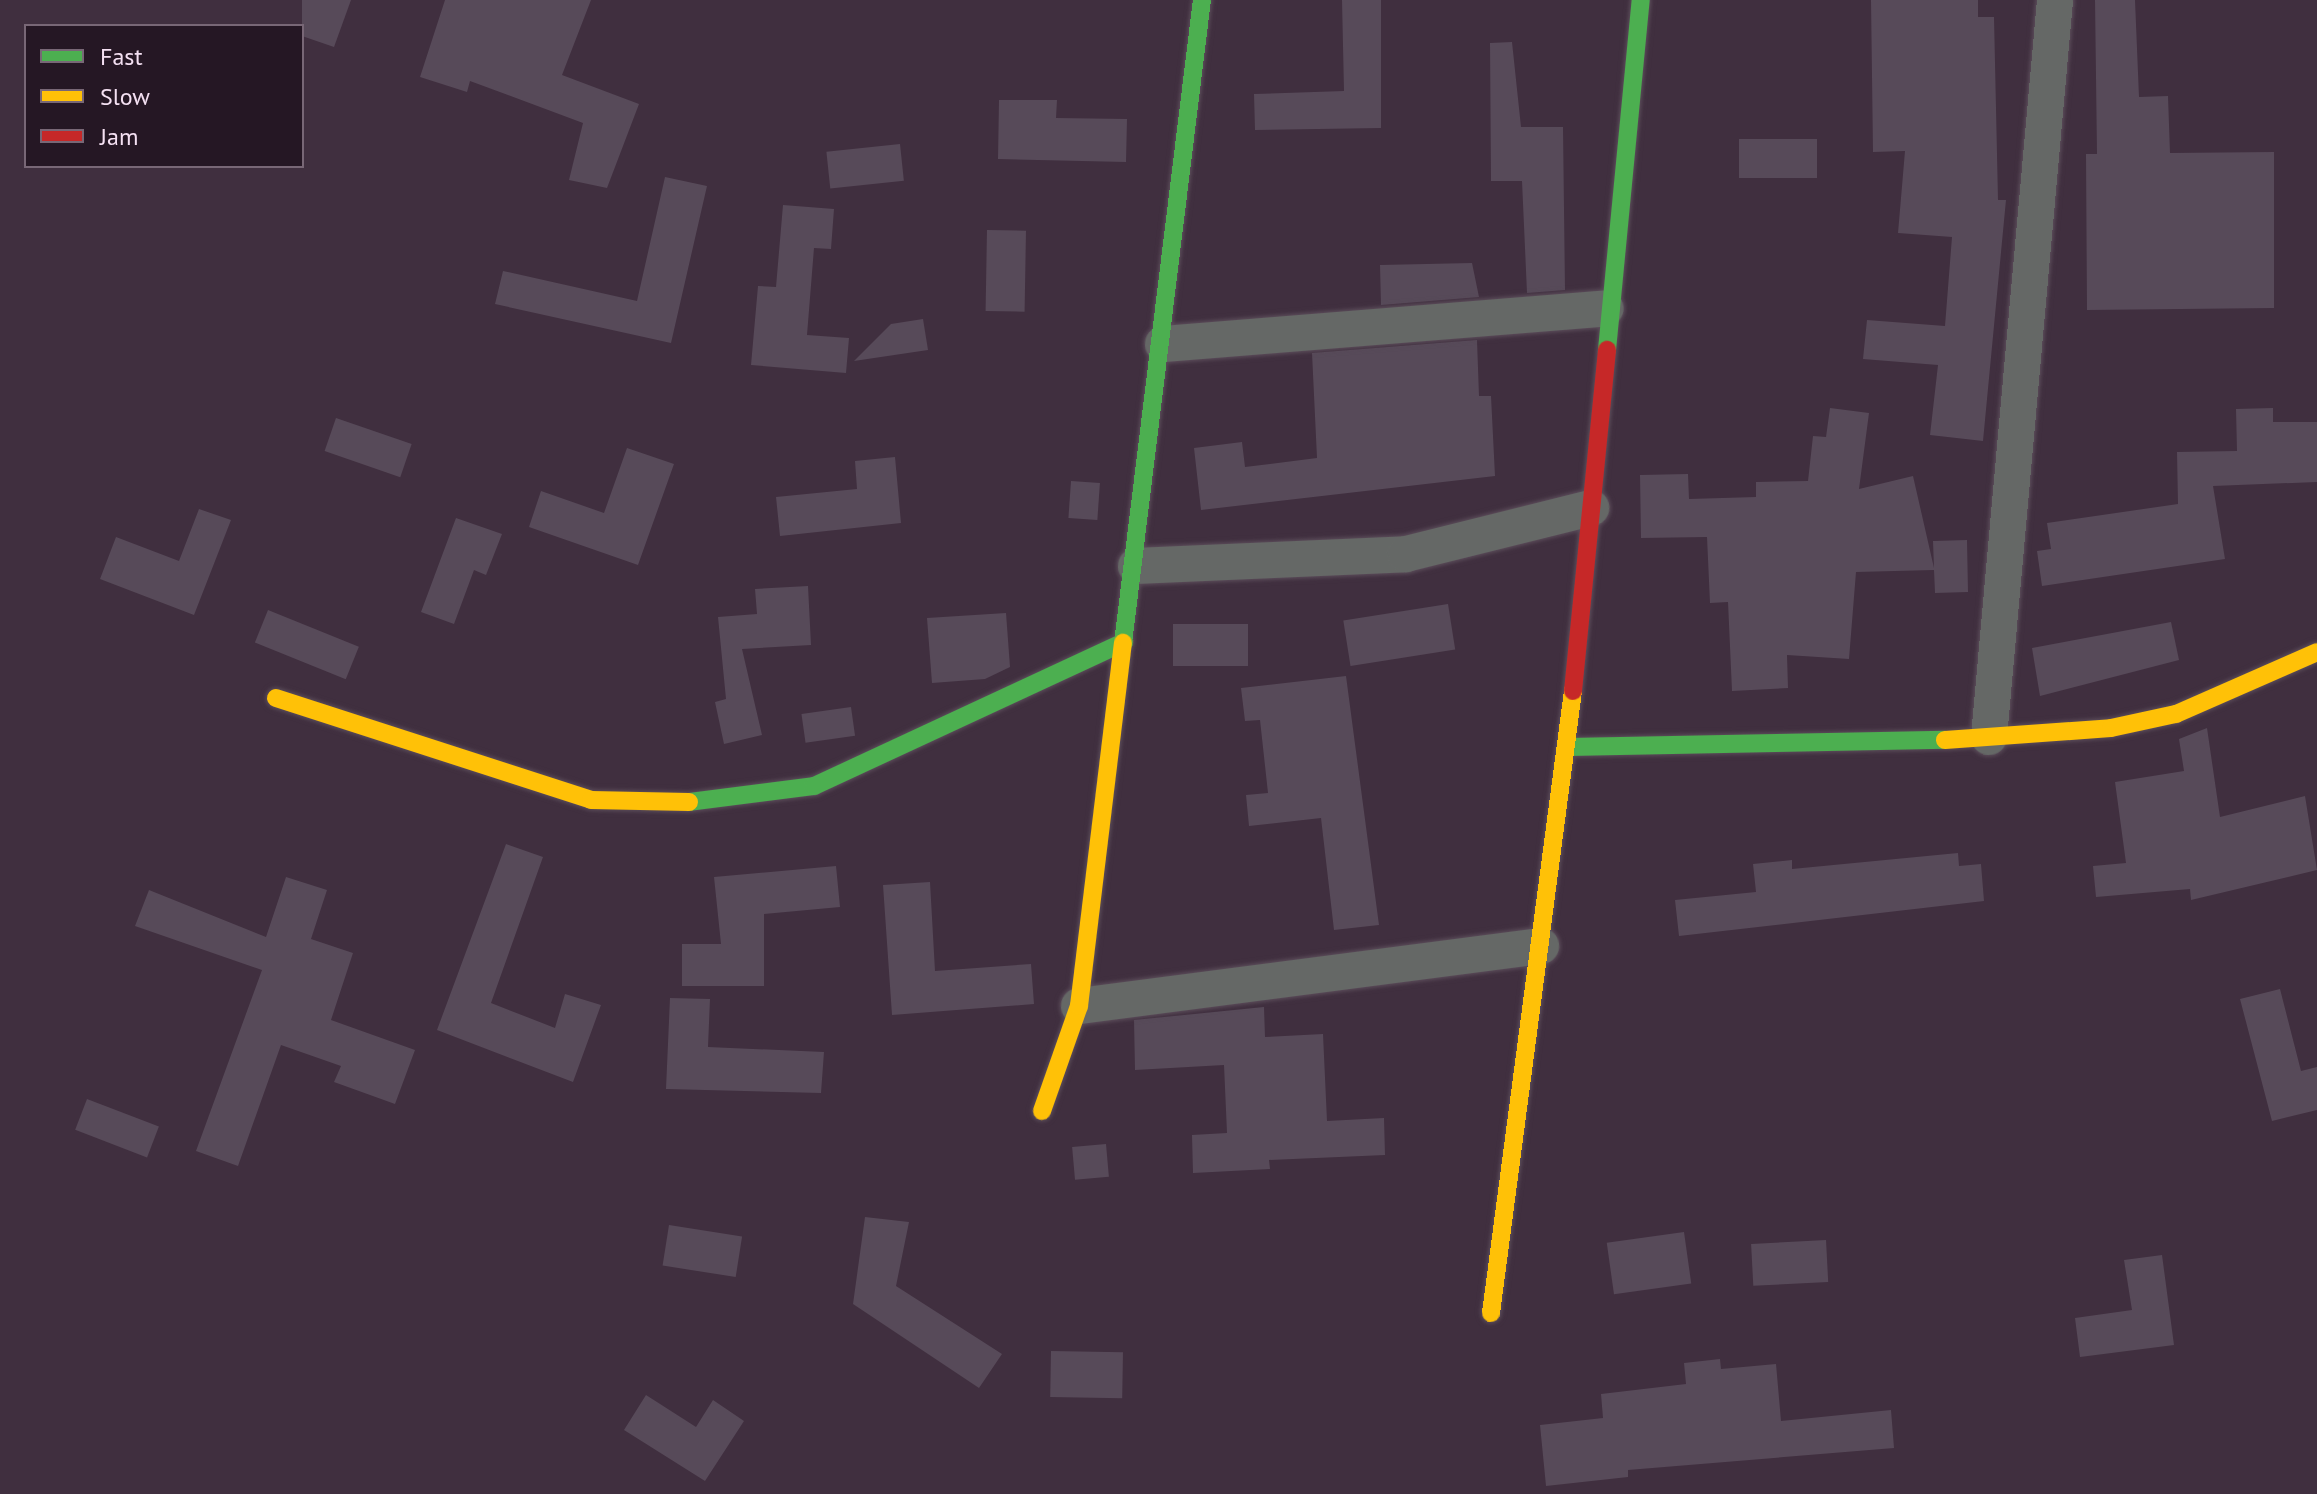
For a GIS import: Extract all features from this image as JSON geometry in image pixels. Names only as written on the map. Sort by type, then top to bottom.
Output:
[{"type":"street","points":[[1042,1111],[1079,1006],[1136,566],[1202,0]]},
{"type":"street","points":[[1491,1313],[1568,747],[1606,308],[1641,0]]},
{"type":"street","points":[[1989,737],[2055,0]]},
{"type":"street","points":[[1163,344],[1606,308]]},
{"type":"street","points":[[1136,566],[1406,554],[1591,508]]},
{"type":"street","points":[[276,698],[591,800],[712,802],[814,786],[1124,642]]},
{"type":"street","points":[[1568,747],[1989,737],[2176,714],[2317,652]]},
{"type":"street","points":[[1079,1006],[1541,946]]},
{"type":"building","points":[[302,0],[351,0],[334,47],[304,37]]},
{"type":"building","points":[[445,0],[591,0],[562,75],[639,104],[607,188],[569,180],[583,123],[470,81],[467,92],[420,77]]},
{"type":"building","points":[[1342,0],[1381,0],[1381,128],[1255,130],[1254,94],[1344,91]]},
{"type":"building","points":[[1871,0],[1978,0],[1978,17],[1994,17],[1998,200],[2006,200],[1983,441],[1930,435],[1938,365],[1863,359],[1867,320],[1945,326],[1952,237],[1898,233],[1905,151],[1873,152]]},
{"type":"building","points":[[2095,0],[2135,0],[2139,97],[2168,96],[2170,153],[2274,152],[2274,308],[2087,310],[2086,154],[2097,154]]},
{"type":"building","points":[[1512,42],[1521,127],[1563,127],[1565,290],[1527,293],[1522,181],[1491,181],[1490,43]]},
{"type":"building","points":[[999,100],[1057,100],[1056,118],[1127,119],[1126,162],[998,159]]},
{"type":"building","points":[[1739,139],[1817,139],[1817,178],[1739,178]]},
{"type":"building","points":[[900,144],[904,181],[830,189],[826,152]]},
{"type":"building","points":[[665,177],[707,186],[671,343],[495,304],[503,271],[637,301]]},
{"type":"building","points":[[783,205],[834,209],[831,249],[814,248],[807,335],[849,338],[846,373],[751,365],[758,286],[776,287]]},
{"type":"building","points":[[987,230],[1026,231],[1025,312],[986,311]]},
{"type":"building","points":[[1472,263],[1479,297],[1381,305],[1380,265]]},
{"type":"building","points":[[923,319],[928,350],[854,361],[891,324]]},
{"type":"building","points":[[1477,340],[1479,396],[1491,396],[1495,476],[1201,510],[1194,448],[1242,442],[1245,467],[1317,458],[1312,353]]},
{"type":"building","points":[[1830,408],[1869,413],[1859,489],[1913,476],[1934,568],[1933,541],[1967,540],[1968,592],[1935,593],[1934,570],[1856,572],[1849,659],[1787,655],[1788,688],[1732,691],[1728,602],[1710,603],[1707,537],[1641,538],[1640,475],[1688,474],[1689,499],[1756,497],[1756,482],[1808,481],[1813,436],[1826,437]]},
{"type":"building","points":[[2273,408],[2273,422],[2317,422],[2317,482],[2213,486],[2225,559],[2042,586],[2037,551],[2051,549],[2047,523],[2178,504],[2177,452],[2237,451],[2236,409]]},
{"type":"building","points":[[336,418],[412,444],[400,477],[325,451]]},
{"type":"building","points":[[627,448],[674,464],[638,565],[529,527],[541,491],[604,513]]},
{"type":"building","points":[[895,457],[901,523],[780,536],[776,497],[857,489],[855,461]]},
{"type":"building","points":[[1071,481],[1100,483],[1097,520],[1068,518]]},
{"type":"building","points":[[199,509],[231,520],[194,615],[100,579],[116,537],[179,561]]},
{"type":"building","points":[[456,518],[502,534],[486,575],[474,570],[454,624],[421,612]]},
{"type":"building","points":[[808,586],[811,645],[742,649],[762,735],[724,744],[715,702],[726,699],[718,617],[757,614],[755,589]]},
{"type":"building","points":[[1448,604],[1455,649],[1351,666],[1343,621]]},
{"type":"building","points":[[268,610],[359,647],[346,679],[255,642]]},
{"type":"building","points":[[1006,613],[1010,667],[985,679],[932,683],[927,618]]},
{"type":"building","points":[[2171,622],[2179,660],[2040,696],[2032,648]]},
{"type":"building","points":[[1173,624],[1248,624],[1248,666],[1173,666]]},
{"type":"building","points":[[1346,676],[1379,925],[1334,930],[1321,818],[1249,826],[1246,795],[1268,793],[1260,720],[1245,721],[1241,688]]},
{"type":"building","points":[[851,707],[855,736],[806,743],[801,714]]},
{"type":"building","points":[[2207,728],[2220,817],[2305,796],[2317,870],[2191,900],[2190,889],[2096,897],[2093,866],[2126,863],[2115,782],[2184,771],[2179,739]]},
{"type":"building","points":[[506,844],[543,857],[491,1003],[555,1028],[565,994],[601,1005],[573,1082],[437,1030]]},
{"type":"building","points":[[1958,853],[1959,866],[1981,864],[1984,901],[1679,936],[1675,900],[1756,892],[1753,864],[1792,860],[1792,869]]},
{"type":"building","points":[[836,866],[840,907],[764,914],[764,986],[682,986],[682,944],[721,944],[714,877]]},
{"type":"building","points":[[286,877],[327,890],[311,939],[353,953],[331,1020],[415,1050],[395,1104],[334,1082],[341,1066],[281,1045],[238,1166],[196,1151],[262,970],[135,926],[149,890],[266,937]]},
{"type":"building","points":[[930,882],[935,971],[1031,964],[1034,1004],[892,1015],[883,885]]},
{"type":"building","points":[[2280,989],[2301,1071],[2317,1067],[2317,1110],[2272,1121],[2240,999]]},
{"type":"building","points":[[670,998],[710,999],[708,1047],[824,1052],[821,1093],[666,1089]]},
{"type":"building","points":[[1264,1007],[1265,1037],[1323,1034],[1327,1121],[1384,1118],[1385,1155],[1269,1160],[1270,1169],[1193,1173],[1192,1135],[1227,1133],[1224,1065],[1135,1070],[1134,1020]]},
{"type":"building","points":[[87,1099],[159,1127],[147,1157],[75,1130]]},
{"type":"building","points":[[1106,1144],[1109,1177],[1075,1180],[1072,1147]]},
{"type":"building","points":[[865,1217],[909,1222],[896,1286],[1002,1354],[979,1388],[853,1304]]},
{"type":"building","points":[[669,1225],[742,1237],[736,1277],[663,1265]]},
{"type":"building","points":[[1684,1232],[1691,1283],[1614,1294],[1607,1243]]},
{"type":"building","points":[[1826,1240],[1828,1282],[1753,1286],[1751,1244]]},
{"type":"building","points":[[2162,1255],[2174,1345],[2080,1357],[2075,1318],[2132,1310],[2124,1260]]},
{"type":"building","points":[[1051,1351],[1123,1352],[1122,1398],[1050,1397]]},
{"type":"building","points":[[1720,1359],[1721,1369],[1776,1364],[1781,1421],[1891,1410],[1894,1448],[1628,1470],[1628,1477],[1546,1486],[1540,1425],[1603,1418],[1601,1394],[1686,1384],[1684,1363]]},
{"type":"building","points":[[646,1395],[696,1427],[713,1400],[744,1421],[705,1481],[624,1430]]},
{"type":"traffic: fast","points":[[1123,643],[1202,0]]},
{"type":"traffic: fast","points":[[1607,350],[1641,0]]},
{"type":"traffic: fast","points":[[689,802],[814,786],[1124,642]]},
{"type":"traffic: fast","points":[[1568,747],[1945,740]]},
{"type":"traffic: slow","points":[[1042,1111],[1079,1006],[1123,643]]},
{"type":"traffic: slow","points":[[1945,740],[2111,728],[2176,714],[2317,652]]},
{"type":"traffic: slow","points":[[1491,1313],[1573,691]]},
{"type":"traffic: slow","points":[[276,698],[591,800],[689,802]]},
{"type":"traffic: jam","points":[[1573,691],[1607,350]]}]
